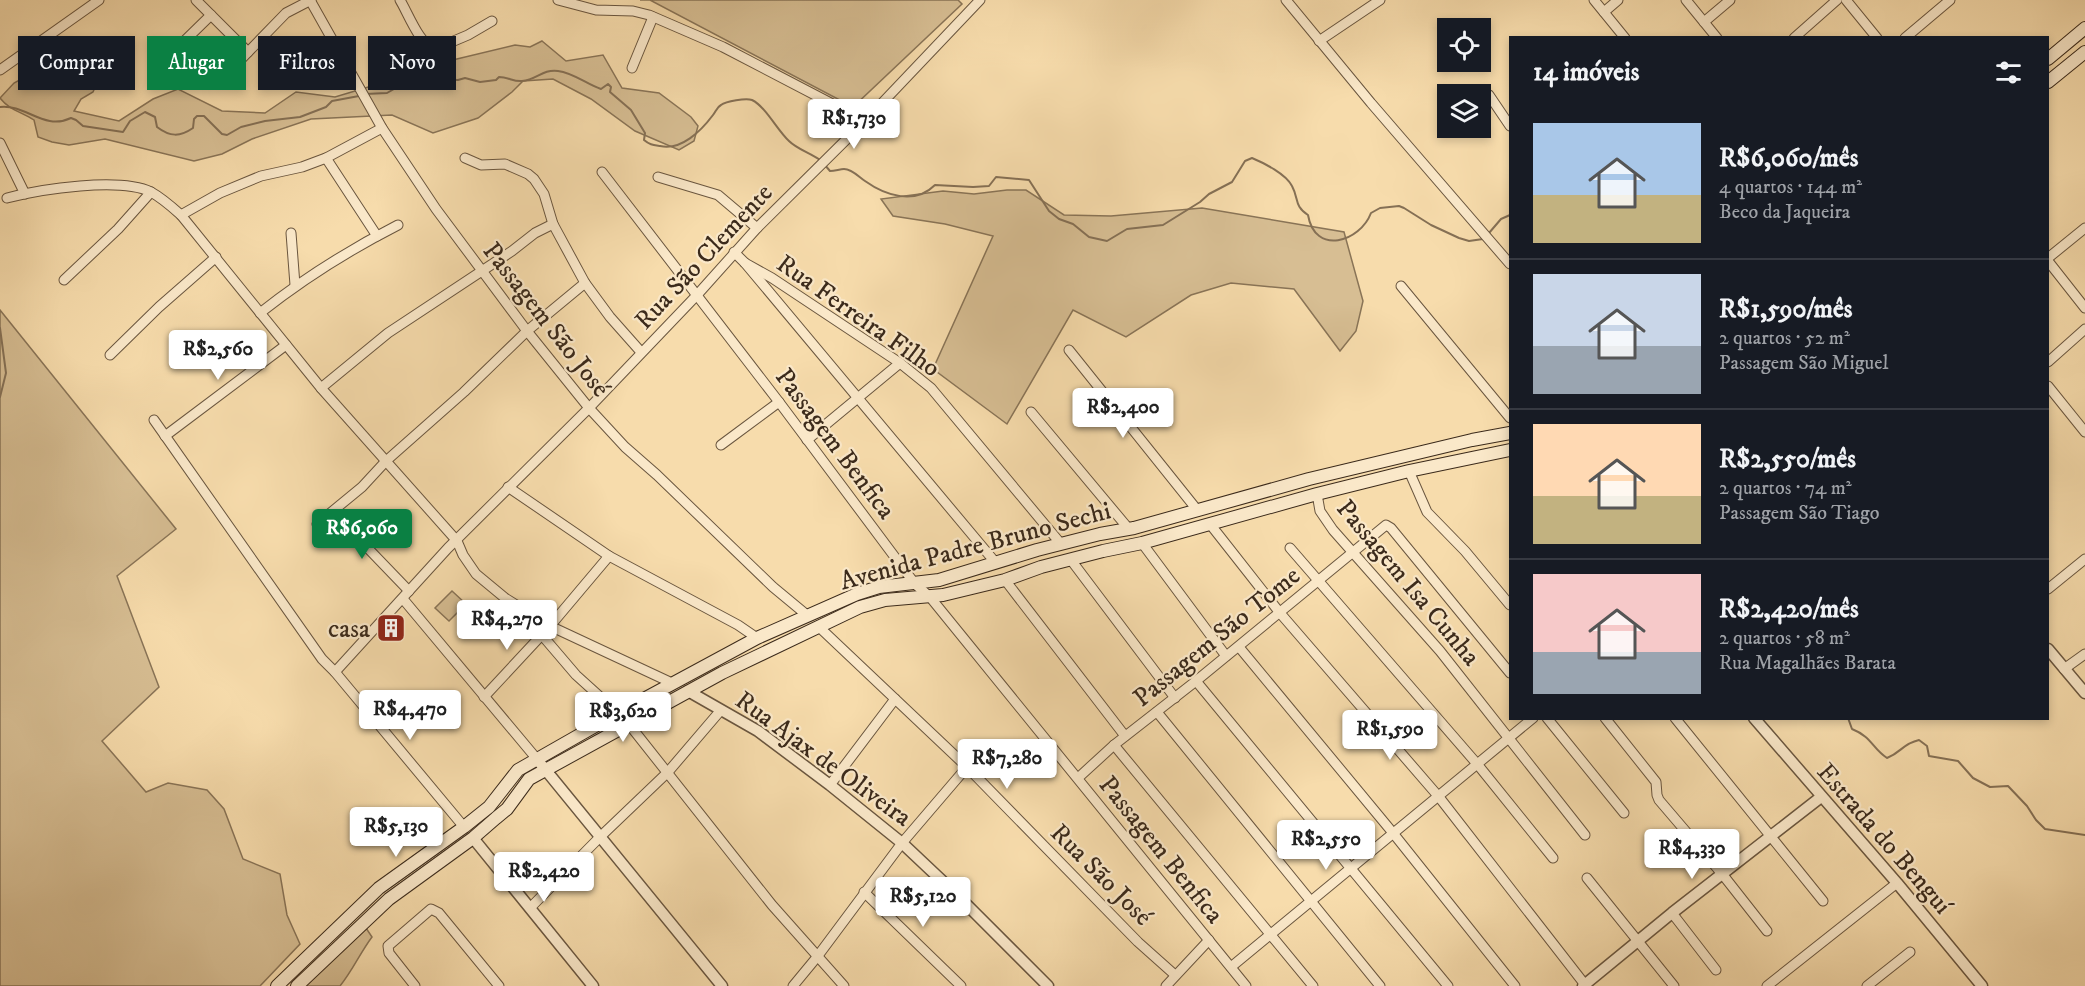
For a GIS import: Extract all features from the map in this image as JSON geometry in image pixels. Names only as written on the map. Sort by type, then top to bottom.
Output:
[{"type":"main road","points":[[2049,58],[2085,28]]},
{"type":"main road","points":[[2049,81],[2085,52]]},
{"type":"main road","name":"Avenida Padre Bruno Sechi","points":[[277,986],[378,888],[489,807],[519,770],[672,683],[757,638],[857,594],[879,587],[939,580],[995,562],[1198,511],[1309,479],[1472,440],[1509,434]]},
{"type":"main road","name":"Avenida Padre Bruno Sechi","points":[[297,986],[389,899],[473,838],[507,809],[529,779],[688,691],[860,607],[885,600],[930,597],[1005,579],[1041,567],[1142,543],[1317,494],[1409,471],[1509,450]]},
{"type":"main road","name":"Rua Ajax de Oliveira","points":[[672,683],[688,691]]},
{"type":"street","points":[[0,70],[99,0]]},
{"type":"street","points":[[196,0],[248,52],[286,12],[310,0]]},
{"type":"street","name":"Passagem São José","points":[[310,0],[382,128],[436,208],[527,332],[589,408],[625,447],[657,474],[773,587],[808,616]]},
{"type":"street","points":[[400,0],[424,42],[435,49],[468,35],[492,21]]},
{"type":"street","points":[[558,0],[596,10],[633,11],[653,17],[723,47],[865,121]]},
{"type":"street","name":"Rua São Clemente","points":[[335,672],[448,548],[589,408],[697,295],[757,228],[865,121],[980,0]]},
{"type":"street","points":[[1319,41],[1380,0]]},
{"type":"street","points":[[1594,0],[1622,36]]},
{"type":"street","points":[[1604,12],[1618,0]]},
{"type":"street","points":[[1686,0],[1715,36]]},
{"type":"street","points":[[1704,22],[1730,0]]},
{"type":"street","points":[[1796,36],[1837,0]]},
{"type":"street","points":[[1846,0],[1875,36]]},
{"type":"street","points":[[1907,36],[1950,0]]},
{"type":"street","points":[[1290,1],[1319,41],[1509,263]]},
{"type":"street","points":[[189,36],[211,15]]},
{"type":"street","points":[[632,68],[653,17]]},
{"type":"street","points":[[1491,98],[1509,125]]},
{"type":"street","points":[[182,215],[220,193],[261,176],[302,167],[326,158],[382,128]]},
{"type":"street","points":[[0,143],[25,194]]},
{"type":"street","points":[[326,158],[377,236]]},
{"type":"street","points":[[465,158],[481,165],[505,164],[534,179],[544,194],[553,224],[585,283],[610,317],[641,352]]},
{"type":"street","name":"Passagem Benfica","points":[[602,172],[779,402],[915,584],[930,597],[1246,986]]},
{"type":"street","points":[[658,177],[718,195],[757,228]]},
{"type":"street","points":[[7,198],[57,189],[123,186],[151,192],[118,229],[64,280]]},
{"type":"street","name":"Rua Ajax de Oliveira","points":[[151,192],[182,215],[321,388],[457,541],[476,574],[506,598],[550,626],[672,683]]},
{"type":"street","points":[[321,388],[388,333],[512,251],[535,233],[553,224]]},
{"type":"street","points":[[260,313],[295,285],[398,225]]},
{"type":"street","points":[[2049,259],[2085,228]]},
{"type":"street","points":[[291,233],[295,285]]},
{"type":"street","points":[[734,252],[995,562]]},
{"type":"street","points":[[110,355],[159,307],[216,258]]},
{"type":"street","points":[[2049,261],[2085,309]]},
{"type":"street","name":"Rua Ferreira Filho","points":[[745,263],[772,278],[900,363],[932,388],[1061,544]]},
{"type":"street","points":[[316,524],[362,487],[386,461],[527,332],[585,283]]},
{"type":"street","points":[[1401,286],[1509,417]]},
{"type":"street","points":[[2049,361],[2085,329]]},
{"type":"street","points":[[165,436],[286,345]]},
{"type":"street","points":[[1069,350],[1198,511]]},
{"type":"street","points":[[807,440],[900,363]]},
{"type":"street","points":[[2049,387],[2085,432]]},
{"type":"street","points":[[721,445],[779,402]]},
{"type":"street","points":[[1031,412],[1128,528]]},
{"type":"street","points":[[154,420],[321,659],[335,672],[464,827]]},
{"type":"street","points":[[1409,471],[1427,512],[1465,551],[1509,604]]},
{"type":"street","points":[[508,487],[609,556],[738,625],[757,638]]},
{"type":"street","name":"Passagem Isa Cunha","points":[[1317,494],[1320,511],[1333,530],[1440,651],[1586,835]]},
{"type":"street","points":[[333,512],[406,595],[484,697],[537,758],[722,986]]},
{"type":"street","points":[[1210,524],[1280,613],[1439,797],[1584,985],[1821,797]]},
{"type":"street","name":"Passagem São Tome","points":[[1078,778],[1114,745],[1239,647],[1387,525],[1509,672]]},
{"type":"street","points":[[1142,543],[1226,656]]},
{"type":"street","points":[[1290,548],[1478,765],[1552,858]]},
{"type":"street","points":[[484,697],[550,626],[609,556]]},
{"type":"street","points":[[2049,588],[2085,559]]},
{"type":"street","points":[[1071,560],[1174,698]]},
{"type":"street","points":[[1005,579],[1125,736]]},
{"type":"street","name":"Rua São José","points":[[819,626],[967,767],[1138,942],[1175,975]]},
{"type":"street","points":[[542,634],[576,675],[618,713]]},
{"type":"street","points":[[1239,647],[1393,833],[1515,986]]},
{"type":"street","points":[[2049,650],[2085,693]]},
{"type":"street","points":[[2064,669],[2085,654]]},
{"type":"street","points":[[1196,681],[1448,986]]},
{"type":"street","name":"Rua Ajax de Oliveira","points":[[688,691],[758,731],[902,843],[1048,986]]},
{"type":"street","points":[[830,785],[894,699]]},
{"type":"street","points":[[530,908],[668,772],[721,710]]},
{"type":"street","points":[[1156,712],[1380,986]]},
{"type":"street","points":[[1231,967],[1531,720]]},
{"type":"street","points":[[1549,720],[1624,813]]},
{"type":"street","points":[[1607,720],[1656,782],[1659,800],[1723,875],[1767,932]]},
{"type":"street","points":[[1676,720],[1823,900]]},
{"type":"street","name":"Estrada do Benguí","points":[[1756,720],[1897,883],[1982,986]]},
{"type":"street","points":[[628,723],[772,905],[844,986]]},
{"type":"street","points":[[1114,745],[1313,986]]},
{"type":"street","points":[[793,986],[902,843],[967,767]]},
{"type":"street","points":[[473,838],[593,986]]},
{"type":"street","points":[[1587,878],[1674,986]]},
{"type":"street","points":[[1767,986],[1897,883]]},
{"type":"street","points":[[864,892],[961,986]]},
{"type":"street","points":[[416,986],[389,953],[388,946],[431,909],[436,909],[440,913],[499,986]]},
{"type":"street","points":[[1672,913],[1716,970]]},
{"type":"street","points":[[1166,986],[1209,940]]},
{"type":"street","points":[[1867,986],[1910,952]]},
{"type":"shaded area","points":[[650,0],[958,0],[962,4],[853,107]]},
{"type":"shaded area","points":[[542,41],[566,61],[603,55],[622,88],[659,93],[691,117],[698,126],[694,141],[679,150],[635,131],[591,99],[553,79],[523,81],[478,118],[433,133],[392,115],[311,119],[252,139],[222,154],[194,161],[105,139],[69,145],[52,142],[38,137],[34,120],[12,108],[0,98],[18,81],[18,90],[94,90],[81,99],[74,111],[119,121],[153,99],[176,90],[180,90],[222,111],[265,113],[296,92],[335,97],[368,87],[368,90],[456,90],[456,59],[515,45],[530,47]]},
{"type":"shaded area","points":[[1026,190],[1064,215],[1111,216],[1202,208],[1344,232],[1363,301],[1356,331],[1340,351],[1294,289],[1231,283],[1191,295],[1126,337],[1073,310],[1007,424],[933,369],[993,236],[945,224],[893,216],[881,199],[943,191],[974,194]]},
{"type":"shaded area","points":[[0,310],[176,529],[117,576],[159,687],[102,741],[146,792],[168,783],[207,790],[224,809],[243,859],[280,874],[287,915],[300,944],[260,986],[0,986]]},
{"type":"shaded area","points":[[452,591],[466,604],[449,621],[435,608]]},
{"type":"shaded area","points":[[362,922],[372,937],[340,986],[302,986]]},
{"type":"waterway","points":[[365,94],[387,93],[394,89],[408,88],[435,79],[465,78],[480,82],[496,80],[499,77],[522,81],[558,71],[601,89],[608,84],[611,87],[610,92],[631,110],[645,133],[644,140],[652,144],[668,147],[683,143],[703,127],[720,106],[731,101],[749,99],[762,108],[792,144],[820,160]]},
{"type":"waterway","points":[[0,107],[18,109],[52,121],[71,118],[83,126],[123,132],[130,121],[145,112],[155,117],[157,127],[166,133],[175,135],[193,128],[194,119],[197,116],[204,116],[222,134],[227,135],[241,127],[265,121],[300,117],[326,107],[332,101],[359,96]]},
{"type":"waterway","points":[[824,164],[830,171],[850,170],[882,191],[900,196],[919,195],[935,185],[989,186],[996,177],[1029,180],[1049,211],[1059,219],[1073,224],[1089,237],[1107,241],[1127,229],[1163,225],[1209,194],[1232,182],[1245,161],[1252,158],[1285,177],[1299,205],[1308,215],[1312,228],[1319,236],[1328,240],[1338,240],[1358,231],[1371,213],[1380,208],[1399,206],[1459,238],[1469,241],[1483,239]]},
{"type":"waterway","points":[[1489,233],[1501,219],[1509,215]]},
{"type":"waterway","points":[[0,328],[6,373],[0,397]]},
{"type":"waterway","points":[[1849,720],[1852,729],[1868,739],[1887,758],[1919,740],[1927,746],[1929,756],[1958,761],[1973,778],[1990,787],[2008,786],[2045,829],[2085,835]]},
{"type":"place","name":"casa","points":[[391,628]]}]
